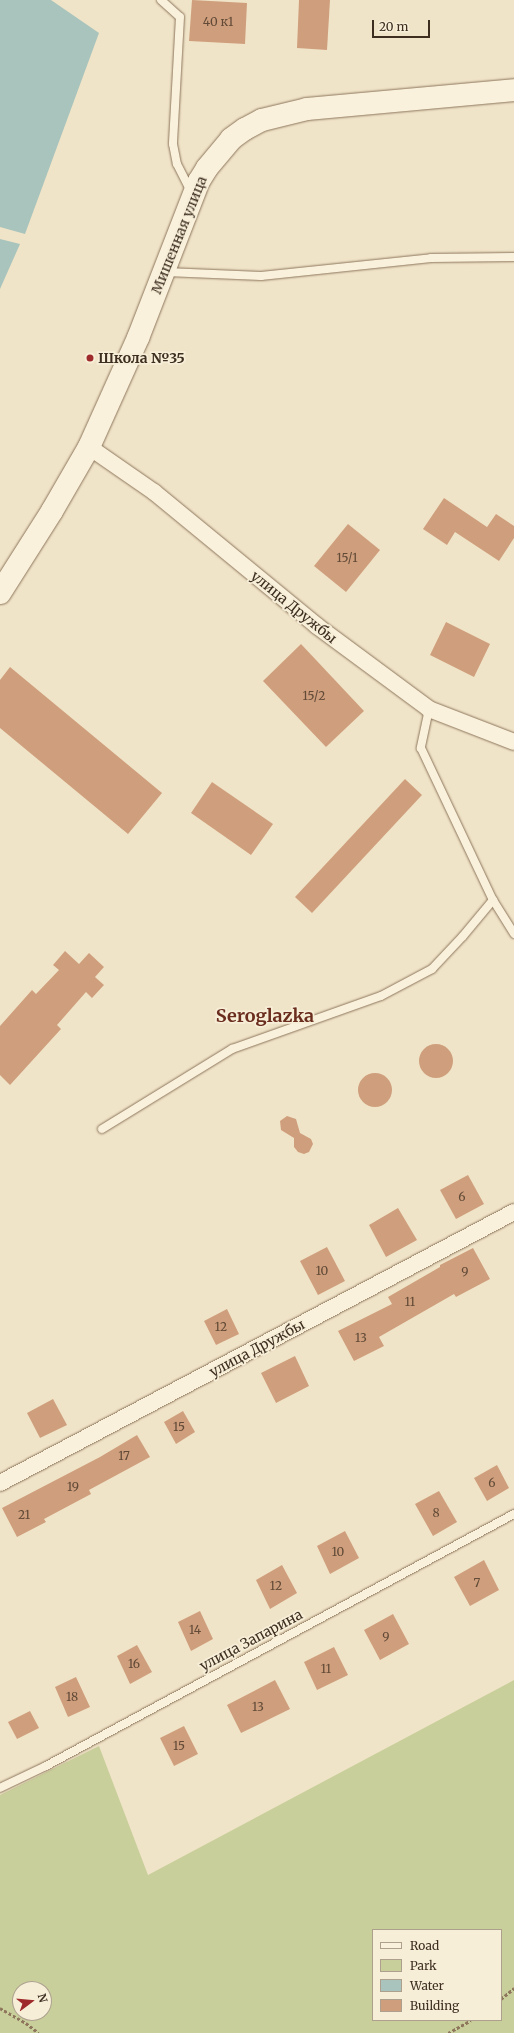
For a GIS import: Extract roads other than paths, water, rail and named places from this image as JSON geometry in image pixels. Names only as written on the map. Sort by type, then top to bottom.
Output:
[{"type":"main road","name":"Мишенная улица","points":[[0,593],[52,511],[89,447],[136,345],[193,195],[206,168],[219,151],[240,132],[262,120],[288,113],[325,107],[514,90]]},
{"type":"street","name":"улица Дружбы","points":[[89,447],[154,492],[317,626],[429,709],[514,742]]},
{"type":"street","name":"улица Дружбы","points":[[0,1483],[514,1212]]},
{"type":"lane","points":[[161,0],[180,17],[173,144],[174,156],[193,195]]},
{"type":"lane","points":[[164,272],[261,276],[432,258],[514,257]]},
{"type":"lane","points":[[429,709],[421,748],[493,900],[514,934]]},
{"type":"lane","points":[[102,1129],[232,1050],[382,996],[432,969],[463,936],[493,900]]},
{"type":"lane","name":"улица Запарина","points":[[0,1788],[46,1766],[514,1514]]},
{"type":"water","points":[[0,0],[51,0],[99,33],[25,234],[0,227]]},
{"type":"water","points":[[0,239],[20,244],[0,289]]},
{"type":"place","name":"Школа №35","points":[[90,358]]},
{"type":"district","name":"Seroglazka","points":[[265,1016]]}]
